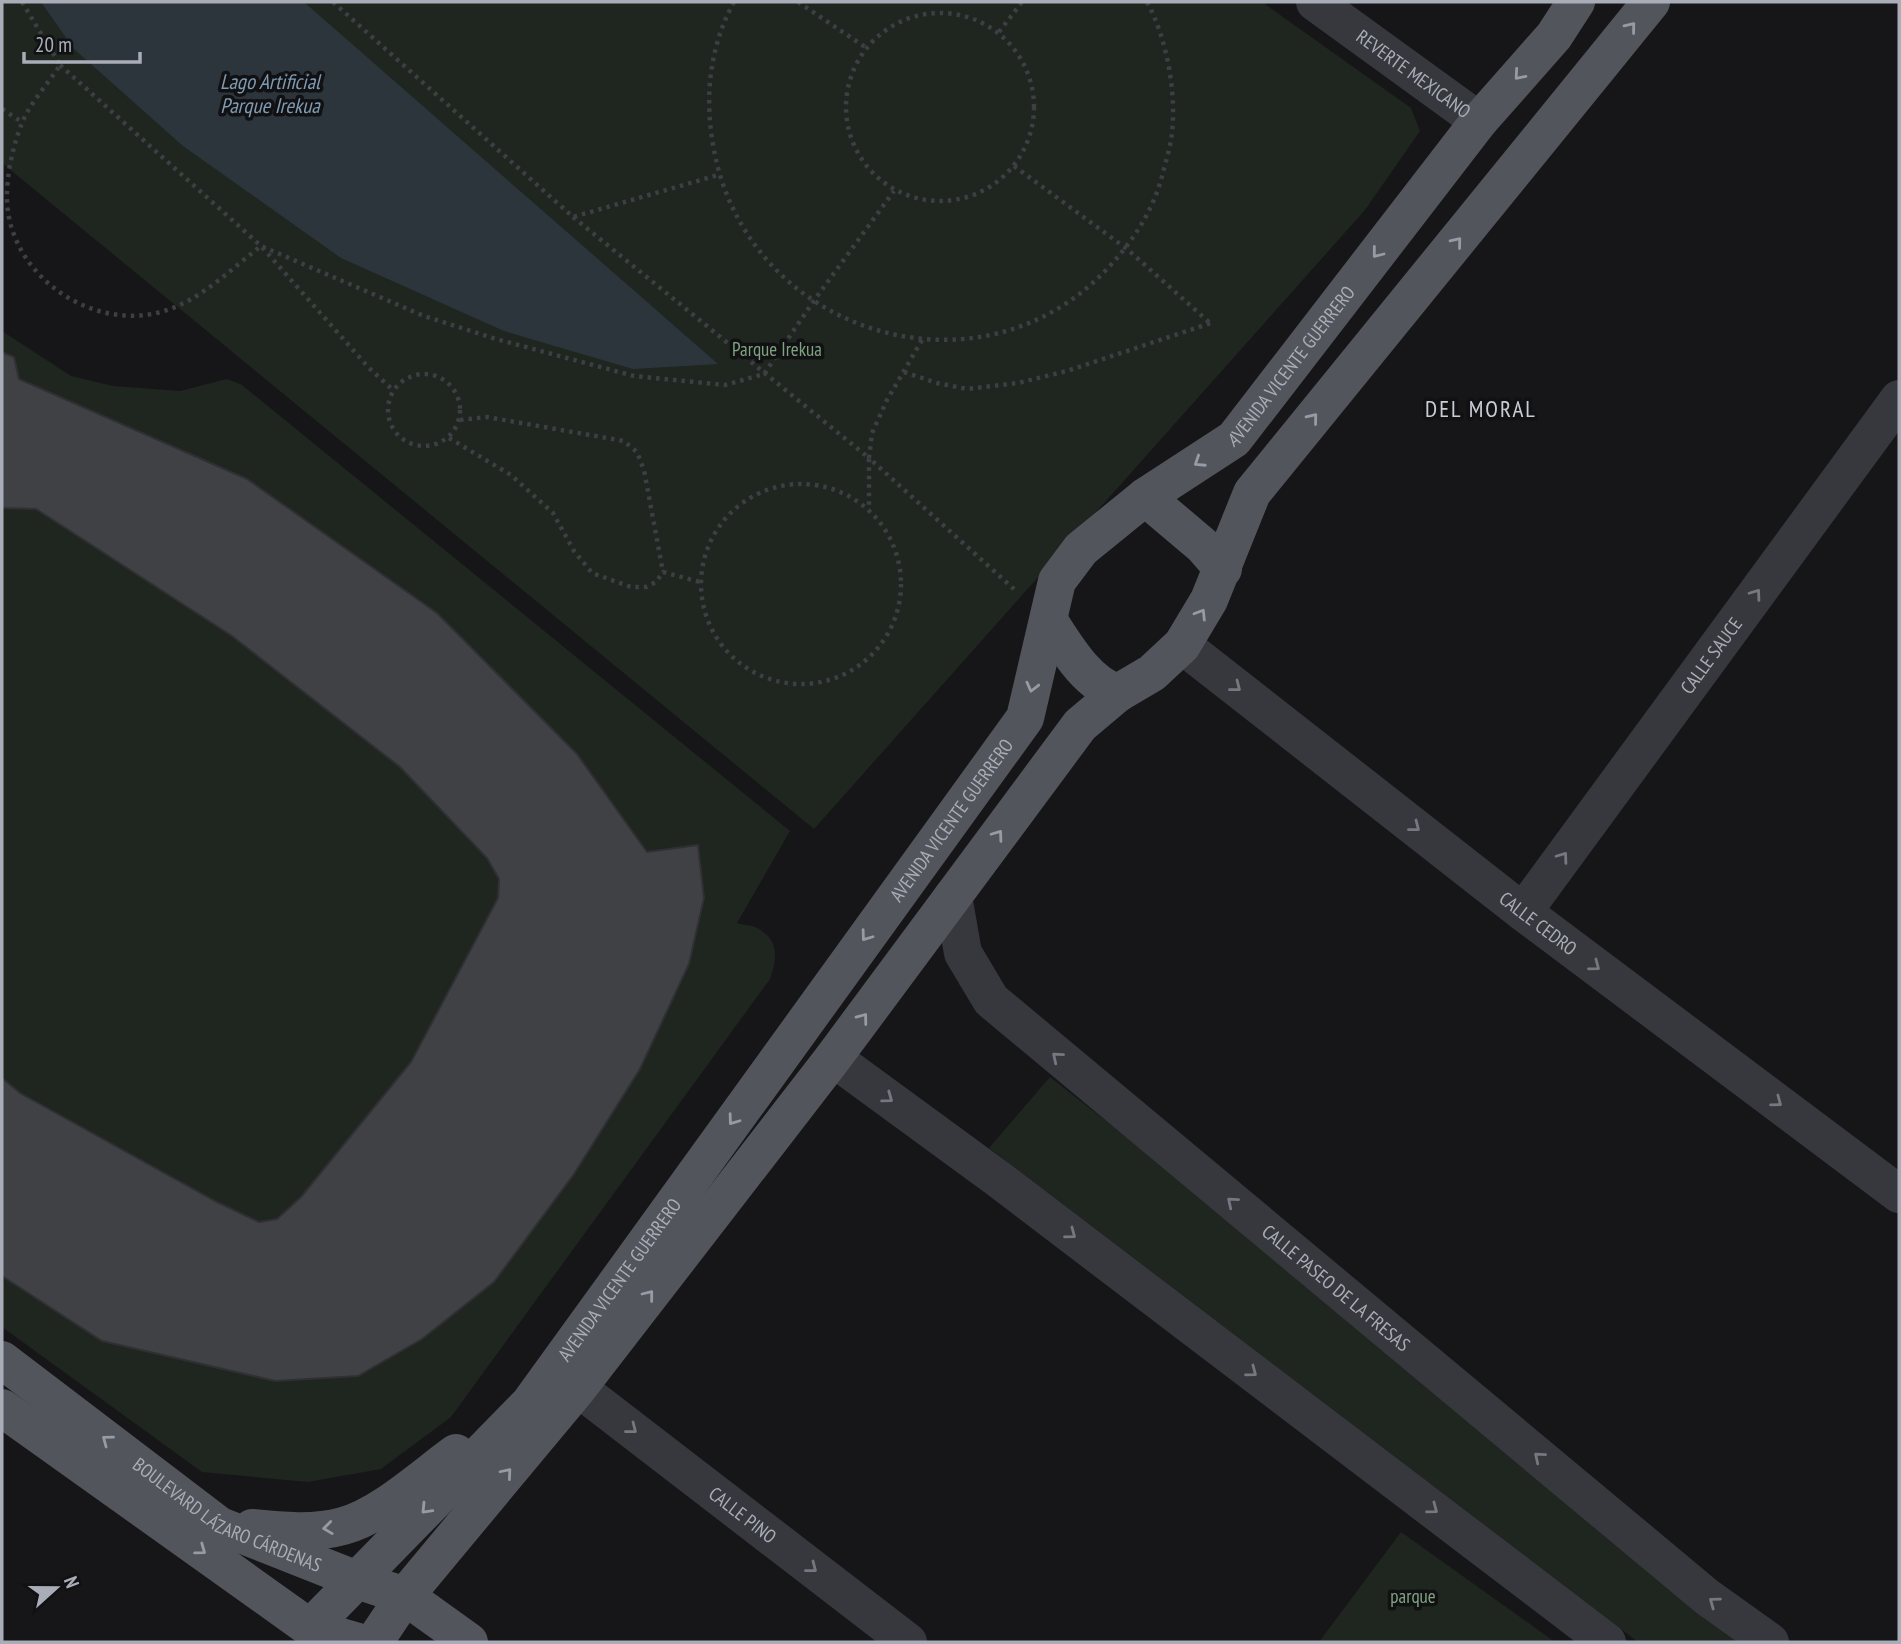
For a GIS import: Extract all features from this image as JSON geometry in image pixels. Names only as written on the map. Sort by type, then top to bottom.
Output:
[{"type":"main road","name":"AVENIDA VICENTE GUERRERO","points":[[306,1635],[530,1403],[1025,718],[1057,581],[1081,549],[1146,497],[1234,439],[1479,121],[1551,19],[1576,2]]},
{"type":"main road","points":[[1591,2],[1598,66]]},
{"type":"main road","name":"AVENIDA VICENTE GUERRERO","points":[[374,1642],[405,1596],[578,1388],[833,1058],[1080,725],[1118,693],[1152,673],[1182,645],[1209,600],[1252,493],[1651,2]]},
{"type":"main road","points":[[1146,497],[1203,546],[1223,569]]},
{"type":"main road","points":[[1049,621],[1091,677],[1107,690],[1118,693]]},
{"type":"main road","name":"BOULEVARD LÁZARO CÁRDENAS","points":[[2,1360],[220,1526],[405,1596],[469,1642]]},
{"type":"main road","points":[[220,1526],[282,1531],[343,1526],[371,1515],[428,1472],[530,1403]]},
{"type":"main road","name":"BOULEVARD LÁZARO CÁRDENAS","points":[[2,1408],[306,1635],[358,1642]]},
{"type":"street","name":"REVERTE MEXICANO","points":[[1315,2],[1479,121]]},
{"type":"street","name":"CALLE SAUCE","points":[[1523,912],[1899,399]]},
{"type":"street","name":"CALLE CEDRO","points":[[1182,645],[1523,912],[1899,1194]]},
{"type":"street","name":"CALLE PASEO DE LA FRESAS","points":[[953,896],[963,953],[991,1000],[1696,1589],[1770,1642]]},
{"type":"street","points":[[833,1058],[997,1178],[1607,1642]]},
{"type":"street","name":"CALLE PINO","points":[[578,1388],[908,1642]]},
{"type":"path","points":[[22,2],[60,65],[261,246],[369,368],[393,390]]},
{"type":"path","points":[[333,2],[573,217],[869,458],[1049,621]]},
{"type":"path","points":[[734,2],[725,17],[711,69],[709,122],[718,175],[739,224],[772,268],[813,302],[865,328],[922,340],[981,338],[1037,321],[1086,291],[1127,249],[1157,196],[1171,138],[1172,77],[1156,19],[1147,2]]},
{"type":"path","points":[[798,2],[866,47]]},
{"type":"path","points":[[999,32],[1022,2]]},
{"type":"path","points":[[929,12],[965,15],[999,32],[1023,61],[1034,96],[1031,133],[1014,166],[990,188],[959,200],[926,201],[894,191],[869,170],[852,142],[845,109],[850,76],[866,47],[894,23],[929,12]]},
{"type":"path","points":[[60,65],[22,122],[10,166],[7,202],[16,240],[38,274],[68,299],[101,312],[130,315],[162,312],[189,301],[261,246]]},
{"type":"path","points":[[2,109],[22,122]]},
{"type":"path","points":[[904,372],[967,389],[1018,383],[1067,371],[1211,323],[1127,249],[1014,166]]},
{"type":"path","points":[[573,217],[718,175]]},
{"type":"path","points":[[261,246],[424,316],[496,338],[634,376],[725,385],[764,374],[894,191]]},
{"type":"path","points":[[869,510],[872,433],[887,400],[922,340]]},
{"type":"path","points":[[429,373],[448,382],[460,399],[460,420],[449,438],[430,447],[409,444],[393,430],[387,410],[393,390],[409,376],[429,373]]},
{"type":"path","points":[[449,438],[511,475],[553,513],[575,551],[592,573],[631,587],[646,587],[656,582],[663,572],[644,470],[637,452],[624,441],[487,417],[460,420]]},
{"type":"path","points":[[789,484],[818,485],[845,493],[869,510],[888,532],[899,558],[902,587],[898,615],[885,641],[866,663],[841,678],[814,685],[785,684],[758,675],[734,659],[715,637],[704,611],[701,582],[705,554],[718,528],[737,506],[761,491],[789,484]]},
{"type":"path","points":[[663,572],[701,582]]},
{"type":"green space","name":"Parque Irekua","points":[[2,2],[1262,2],[1411,108],[1420,131],[1365,210],[814,829],[2,163]]},
{"type":"green space","points":[[2,331],[71,376],[113,386],[180,391],[227,379],[242,385],[790,831],[737,923],[757,928],[771,940],[775,958],[770,979],[451,1417],[381,1469],[308,1482],[202,1472],[2,1327]]},
{"type":"green space","points":[[1050,1077],[1772,1642],[1638,1642],[989,1148]]},
{"type":"green space","name":"parque","points":[[1401,1532],[1555,1642],[1319,1642]]},
{"type":"water","name":"Lago Artificial Parque Irekua","points":[[41,2],[304,2],[718,364],[633,369],[504,331],[341,258],[183,146],[74,49]]},
{"type":"building","points":[[2,352],[14,357],[19,379],[247,479],[437,613],[577,754],[647,852],[698,845],[704,898],[689,964],[640,1069],[574,1174],[494,1282],[422,1339],[358,1376],[275,1381],[102,1341],[2,1276],[2,1078],[20,1093],[217,1202],[259,1222],[277,1219],[301,1197],[411,1062],[498,898],[499,879],[487,858],[400,767],[232,636],[36,509],[2,508]]},
{"type":"district","name":"DEL MORAL","points":[[1481,409]]}]
